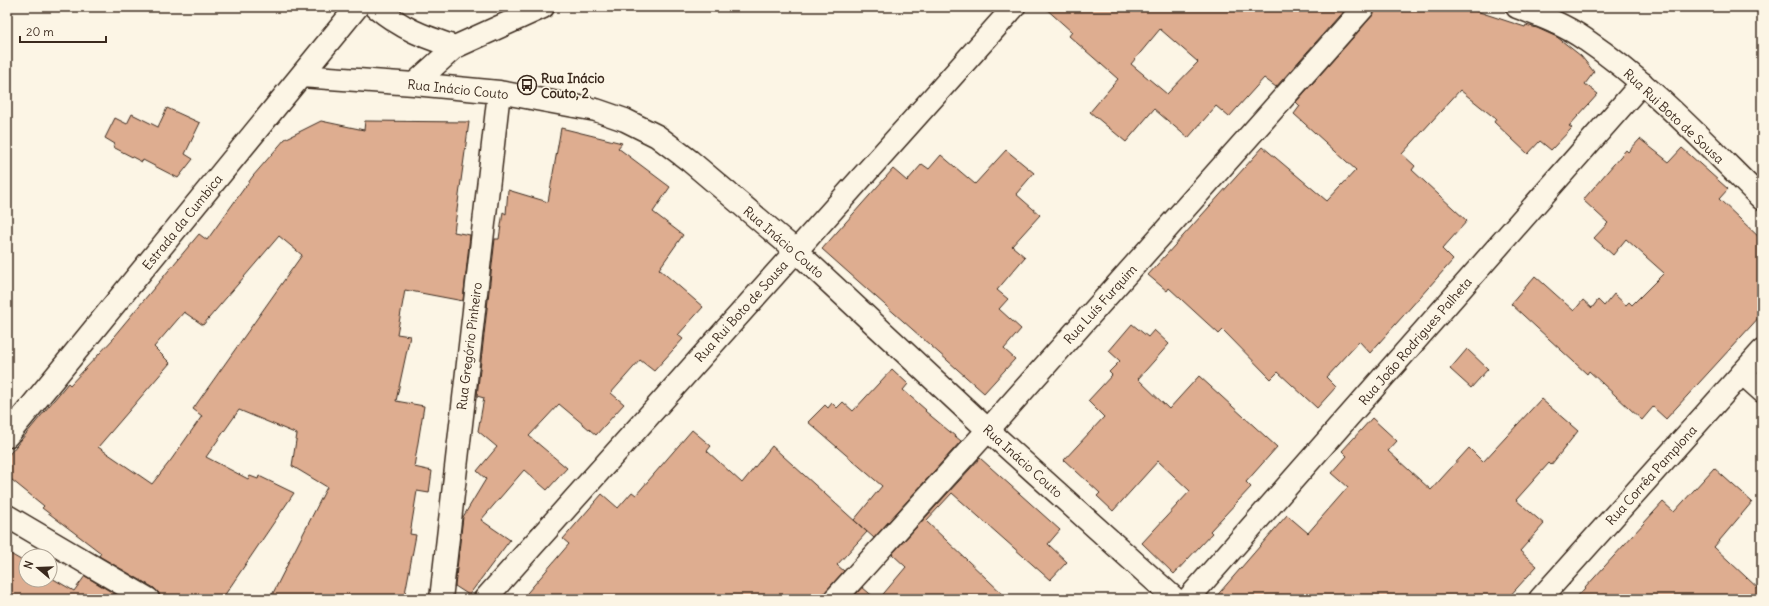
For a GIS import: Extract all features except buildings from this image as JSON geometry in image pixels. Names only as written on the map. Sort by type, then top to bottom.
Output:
[{"type":"street","name":"Estrada da Cumbica","points":[[7,436],[357,7]]},
{"type":"street","points":[[376,7],[392,20],[419,35],[455,47]]},
{"type":"street","points":[[414,84],[455,47],[543,7]]},
{"type":"street","name":"Rua Rui Boto de Sousa","points":[[485,599],[795,250],[1014,7]]},
{"type":"street","name":"Rua Luís Furquim","points":[[836,599],[1364,7]]},
{"type":"street","name":"Rua Rui Boto de Sousa","points":[[1517,7],[1552,21],[1586,39],[1642,83],[1762,199]]},
{"type":"street","name":"Rua Inácio Couto","points":[[301,76],[499,92],[596,110],[625,120],[657,136],[690,160],[795,250],[988,430],[1176,599]]},
{"type":"street","name":"Rua João Rodrigues Palheta","points":[[1188,599],[1642,83]]},
{"type":"street","name":"Rua Gregório Pinheiro","points":[[441,599],[499,92]]},
{"type":"street","name":"Rua Corrêa Pamplona","points":[[1540,599],[1762,351]]},
{"type":"street","points":[[1742,373],[1762,391]]},
{"type":"street","points":[[7,516],[148,599]]},
{"type":"place","name":"Rua Inácio Couto, 2","points":[[527,85]]}]
